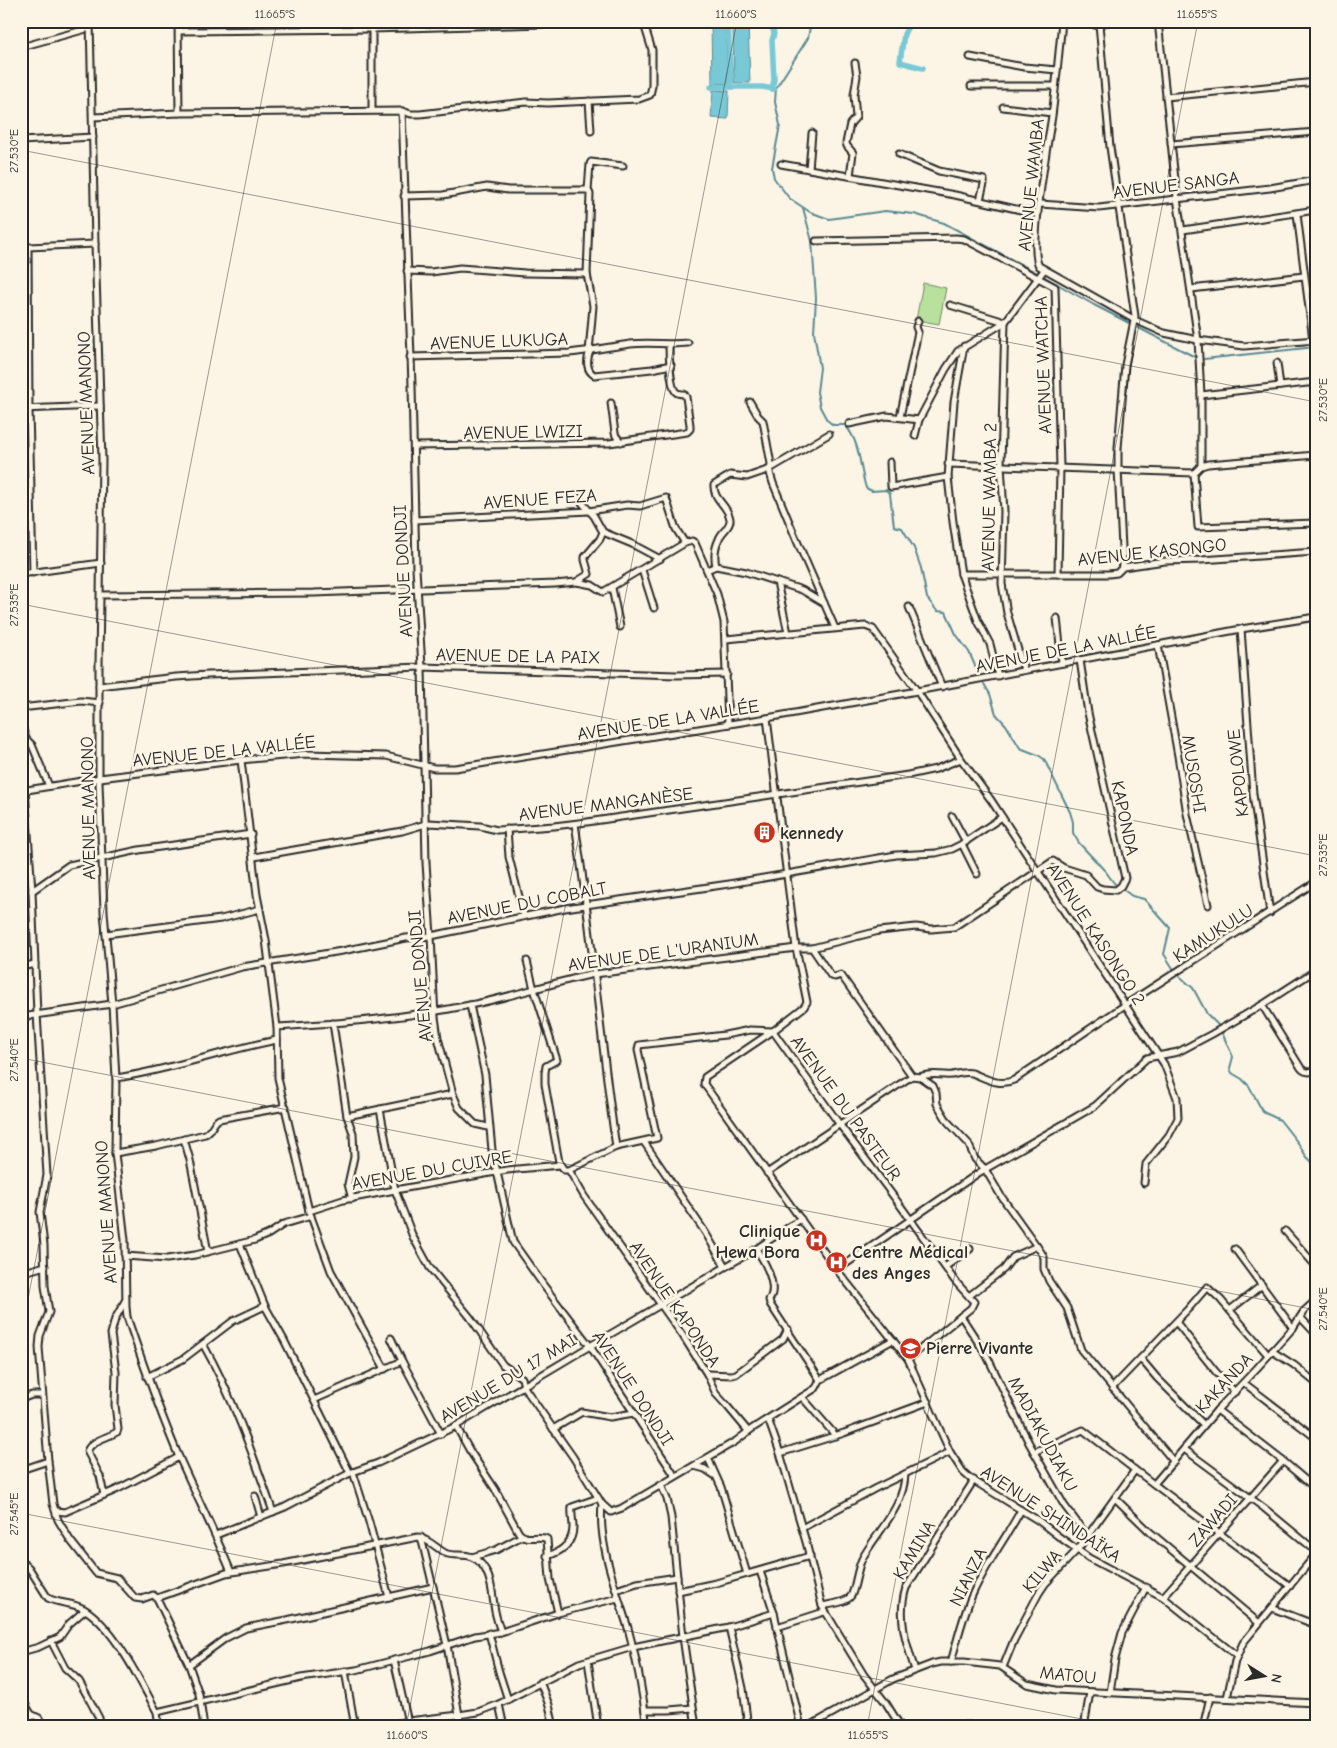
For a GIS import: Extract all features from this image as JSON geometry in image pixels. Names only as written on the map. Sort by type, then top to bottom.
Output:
[{"type":"street","name":"AVENUE MANONO","points":[[90,21],[102,460],[99,628],[102,858],[116,1078],[116,1153],[125,1240],[125,1300],[127,1316],[147,1377],[179,1457],[216,1535],[231,1572]]},
{"type":"street","points":[[178,21],[179,113]]},
{"type":"street","points":[[372,21],[372,110]]},
{"type":"street","points":[[93,117],[179,113],[372,110],[420,114],[526,102],[639,99],[650,95],[652,86],[652,50],[643,21],[372,29],[179,31]]},
{"type":"street","name":"AVENUE WAMBA","points":[[1062,21],[1038,214],[1035,254],[1038,265],[1134,323],[1158,331],[1198,340],[1244,346],[1314,340]]},
{"type":"street","points":[[1093,21],[1094,25],[1112,21]]},
{"type":"street","points":[[1173,21],[1158,22],[1171,144],[1198,340],[1201,395],[1201,466]]},
{"type":"street","points":[[1099,24],[1106,116],[1134,305],[1134,323],[1125,366],[1118,469],[1123,567]]},
{"type":"street","points":[[21,47],[90,28]]},
{"type":"street","points":[[970,58],[1024,67],[1057,70]]},
{"type":"street","points":[[850,176],[853,153],[846,143],[850,124],[856,117],[854,95],[857,76],[855,63]]},
{"type":"street","points":[[1166,97],[1316,82]]},
{"type":"street","points":[[972,86],[1055,86]]},
{"type":"street","points":[[589,101],[591,131]]},
{"type":"street","points":[[1004,107],[1052,113]]},
{"type":"street","name":"AVENUE DONDJI","points":[[402,111],[414,446],[416,568],[422,667],[426,886],[431,936],[434,1011],[438,1038],[453,1094],[460,1108],[475,1124],[488,1126]]},
{"type":"street","points":[[1171,144],[1316,132]]},
{"type":"street","points":[[809,169],[812,133]]},
{"type":"street","points":[[21,141],[93,137]]},
{"type":"street","points":[[899,154],[939,171],[984,180],[980,200]]},
{"type":"street","points":[[623,166],[591,162],[590,164],[587,274],[593,306],[588,370],[594,375],[652,369],[671,365],[669,344]]},
{"type":"street","points":[[781,164],[980,200],[1038,214]]},
{"type":"street","name":"AVENUE SANGA","points":[[1040,204],[1087,208],[1118,206],[1270,188],[1316,180]]},
{"type":"street","points":[[404,196],[443,195],[488,187],[508,190],[588,190]]},
{"type":"street","points":[[1183,230],[1316,210]]},
{"type":"street","points":[[1297,214],[1314,340]]},
{"type":"street","name":"AVENUE WATCHA","points":[[816,241],[964,239],[1056,288],[1060,467],[1058,574]]},
{"type":"street","points":[[21,246],[28,248],[95,244]]},
{"type":"street","points":[[28,248],[28,409],[33,573]]},
{"type":"street","points":[[407,271],[431,272],[460,268],[525,273],[587,274]]},
{"type":"street","points":[[915,436],[919,420],[951,360],[964,346],[1005,322],[1044,270]]},
{"type":"street","points":[[1191,289],[1304,276]]},
{"type":"street","points":[[950,305],[1005,322]]},
{"type":"street","points":[[900,417],[918,332],[916,328],[918,321]]},
{"type":"street","name":"AVENUE WAMBA 2","points":[[1005,322],[1001,466],[1004,511],[1002,574],[1004,602],[1024,670]]},
{"type":"street","name":"AVENUE LUKUGA","points":[[410,357],[493,356],[590,351],[606,347],[642,343],[688,344]]},
{"type":"street","points":[[964,346],[954,402],[948,477],[961,574],[978,621],[990,644],[998,676]]},
{"type":"street","points":[[1277,363],[1280,386]]},
{"type":"street","name":"AVENUE LWIZI","points":[[414,446],[622,442],[687,432],[690,429],[685,395],[675,390],[671,365]]},
{"type":"street","points":[[1201,395],[1315,382],[1316,404]]},
{"type":"street","points":[[750,402],[763,421],[772,464],[770,476],[835,628]]},
{"type":"street","points":[[612,404],[615,433],[622,442]]},
{"type":"street","points":[[21,409],[100,406]]},
{"type":"street","points":[[849,424],[879,417],[900,417],[919,420]]},
{"type":"street","points":[[716,566],[715,552],[718,541],[729,525],[730,520],[726,508],[717,498],[714,485],[730,475],[747,477],[770,469],[829,434]]},
{"type":"street","points":[[948,464],[1194,473],[1201,466],[1208,464],[1316,454]]},
{"type":"street","points":[[890,462],[892,487],[948,477]]},
{"type":"street","points":[[1194,473],[1198,528],[1316,523]]},
{"type":"street","points":[[576,496],[597,521],[603,532],[632,544],[660,559]]},
{"type":"street","name":"AVENUE FEZA","points":[[415,520],[589,511],[640,506],[666,498],[676,529],[685,543]]},
{"type":"street","points":[[576,582],[589,574],[585,557],[600,540],[603,532]]},
{"type":"street","points":[[101,595],[314,593],[576,582],[594,586],[603,592],[685,543],[692,541],[695,542],[717,594],[726,639],[728,724]]},
{"type":"street","name":"AVENUE KASONGO","points":[[961,574],[1109,574],[1117,573],[1123,567],[1175,560],[1316,552]]},
{"type":"street","points":[[21,574],[101,563]]},
{"type":"street","points":[[707,570],[716,566],[746,572],[802,590],[824,604]]},
{"type":"street","points":[[642,570],[654,608]]},
{"type":"street","points":[[777,582],[788,633]]},
{"type":"street","points":[[612,588],[620,627]]},
{"type":"street","points":[[909,607],[942,686]]},
{"type":"street","name":"AVENUE DE LA VALLÉE","points":[[23,790],[241,760],[306,754],[373,755],[397,758],[441,769],[455,768],[917,692],[1241,629],[1316,617]]},
{"type":"street","points":[[1057,618],[1062,663]]},
{"type":"street","name":"AVENUE KASONGO 2","points":[[726,639],[835,628],[870,627],[917,692],[1038,870],[1068,919],[1159,1055],[1174,1089],[1178,1104],[1178,1118],[1170,1135],[1148,1160],[1145,1167],[1144,1183]]},
{"type":"street","name":"KAPOLOWE","points":[[1241,629],[1253,794],[1270,913]]},
{"type":"street","name":"MUSOSHI","points":[[1158,645],[1187,814],[1208,905]]},
{"type":"street","name":"KAPONDA","points":[[1038,870],[1053,861],[1064,868],[1086,875],[1099,888],[1111,890],[1121,886],[1125,878],[1088,713],[1080,660]]},
{"type":"street","name":"AVENUE DE LA PAIX","points":[[99,686],[208,675],[422,667],[676,675],[726,674]]},
{"type":"street","points":[[21,708],[81,701],[100,703]]},
{"type":"street","points":[[768,718],[796,948],[806,1003],[773,1031]]},
{"type":"street","points":[[21,723],[26,739],[32,745],[49,786]]},
{"type":"street","name":"AVENUE MANGANÈSE","points":[[254,857],[402,831],[434,823],[480,826],[495,830],[576,824],[930,771],[961,759]]},
{"type":"street","points":[[241,760],[277,1027],[278,1073],[310,1213],[331,1271],[385,1369]]},
{"type":"street","points":[[23,790],[32,891],[46,1175],[40,1212],[45,1286],[49,1312],[40,1336],[39,1347],[48,1461],[54,1504],[58,1520],[70,1540],[96,1573],[117,1578],[136,1598],[142,1599],[153,1595],[157,1598],[189,1665],[201,1702],[204,1727]]},
{"type":"street","points":[[952,816],[977,874]]},
{"type":"street","name":"AVENUE DU COBALT","points":[[21,1017],[112,1004],[242,968],[335,953],[406,938],[431,936],[524,916],[729,884],[896,855],[936,853],[952,849],[964,843],[1002,817]]},
{"type":"street","points":[[576,824],[588,905],[606,1080],[616,1147]]},
{"type":"street","points":[[507,829],[510,857],[524,916]]},
{"type":"street","points":[[32,891],[69,865],[139,850],[250,834]]},
{"type":"street","name":"AVENUE DE L'URANIUM","points":[[277,1027],[409,1016],[470,1005],[595,974],[796,948],[812,948],[879,931],[916,927],[931,929],[954,927],[1038,870]]},
{"type":"street","name":"KAMUKULU","points":[[912,1076],[969,1073],[990,1081],[1009,1082],[1316,882]]},
{"type":"street","points":[[106,934],[221,919],[260,909]]},
{"type":"street","points":[[767,1173],[912,1076],[840,975],[831,976],[812,948]]},
{"type":"street","points":[[527,961],[557,1060],[546,1066],[545,1078],[560,1165],[564,1170],[569,1170],[616,1147],[644,1142],[705,1232],[725,1266]]},
{"type":"street","points":[[21,967],[35,964]]},
{"type":"street","points":[[837,1270],[985,1169],[1094,1106],[1145,1060],[1150,1057],[1178,1052],[1262,1005],[1316,970]]},
{"type":"street","name":"AVENUE DONDJI","points":[[470,1005],[484,1069],[488,1126],[496,1172],[511,1236],[516,1248],[590,1346],[674,1476]]},
{"type":"street","points":[[1262,1005],[1301,1068],[1307,1072],[1316,1069]]},
{"type":"street","points":[[333,1023],[347,1116],[352,1133],[354,1158],[348,1184],[352,1199]]},
{"type":"street","name":"AVENUE DU PASTEUR","points":[[644,1142],[655,1140],[658,1136],[638,1045],[750,1030],[773,1031],[945,1267],[969,1296]]},
{"type":"street","name":"AVENUE SHINDAÏKA","points":[[773,1031],[705,1078],[703,1081],[705,1086],[837,1270],[908,1359],[950,1452],[963,1472],[1078,1550],[1102,1565],[1163,1597],[1236,1656]]},
{"type":"street","points":[[116,1078],[156,1071],[277,1040]]},
{"type":"street","points":[[920,1077],[929,1082],[934,1088],[937,1104],[948,1122],[968,1143],[975,1159],[985,1169],[1001,1196],[1044,1257],[1044,1269],[1049,1281],[1067,1308],[1081,1350],[1174,1462]]},
{"type":"street","points":[[347,1116],[453,1094]]},
{"type":"street","points":[[116,1153],[156,1146],[208,1133],[218,1119],[286,1107]]},
{"type":"street","points":[[380,1109],[396,1190],[413,1237],[430,1268],[470,1317],[503,1365],[522,1378],[524,1387],[573,1457],[602,1504],[610,1512],[614,1512],[736,1441],[748,1431],[818,1387],[820,1380],[893,1340]]},
{"type":"street","points":[[184,1139],[190,1160],[208,1252]]},
{"type":"street","name":"AVENUE DU CUIVRE","points":[[125,1256],[173,1259],[208,1252],[262,1237],[284,1224],[310,1213],[352,1199],[496,1172],[560,1165]]},
{"type":"street","name":"AVENUE KAPONDA","points":[[569,1170],[584,1196],[683,1336],[707,1374],[716,1394],[748,1431]]},
{"type":"street","name":"AVENUE DU 17 MAI","points":[[216,1535],[262,1517],[306,1497],[351,1472],[392,1457],[456,1426],[756,1249],[801,1219]]},
{"type":"street","points":[[1285,1231],[1316,1266]]},
{"type":"street","points":[[240,1244],[265,1306],[351,1472],[369,1522],[389,1597]]},
{"type":"street","points":[[908,1359],[974,1305],[969,1296],[1004,1269],[1014,1257],[1037,1246]]},
{"type":"street","points":[[756,1249],[765,1263],[770,1279],[772,1290],[772,1296],[769,1300],[770,1304],[820,1380]]},
{"type":"street","points":[[945,1267],[970,1249]]},
{"type":"street","points":[[1235,1249],[1293,1328]]},
{"type":"street","points":[[21,1273],[45,1266]]},
{"type":"street","points":[[1230,1310],[1262,1285]]},
{"type":"street","points":[[1112,1388],[1207,1287],[1270,1353],[1294,1365],[1316,1383]]},
{"type":"street","points":[[104,1495],[100,1476],[87,1451],[91,1445],[113,1435],[118,1429],[115,1405],[116,1372],[111,1334],[115,1319],[125,1300]]},
{"type":"street","name":"KAKANDA","points":[[1154,1484],[1217,1410],[1293,1328],[1304,1311],[1316,1300]]},
{"type":"street","points":[[147,1377],[183,1359],[233,1321],[265,1306]]},
{"type":"street","name":"MADIAKUDIAKU","points":[[961,1316],[986,1356],[1034,1452],[1064,1505],[1088,1537]]},
{"type":"street","points":[[1300,1318],[1316,1334]]},
{"type":"street","points":[[1176,1322],[1216,1372],[1235,1392]]},
{"type":"street","points":[[707,1374],[732,1376],[736,1374],[776,1342],[783,1339],[788,1329]]},
{"type":"street","points":[[391,1338],[441,1434]]},
{"type":"street","points":[[203,1344],[233,1404],[273,1512]]},
{"type":"street","points":[[1141,1359],[1157,1378],[1204,1425]]},
{"type":"street","points":[[314,1400],[402,1361]]},
{"type":"street","points":[[1244,1382],[1316,1438]]},
{"type":"street","points":[[21,1399],[32,1395],[42,1395]]},
{"type":"street","points":[[802,1397],[836,1436]]},
{"type":"street","points":[[780,1453],[836,1436],[928,1402]]},
{"type":"street","points":[[1217,1410],[1316,1489]]},
{"type":"street","points":[[553,1429],[582,1412],[610,1417],[634,1413]]},
{"type":"street","points":[[768,1419],[802,1528],[824,1612],[864,1675],[876,1689],[901,1727]]},
{"type":"street","points":[[456,1426],[522,1536],[546,1538],[550,1579],[558,1613]]},
{"type":"street","points":[[1034,1452],[1082,1430],[1290,1586]]},
{"type":"street","points":[[1184,1449],[1250,1498],[1316,1552],[1243,1643],[1236,1656],[1227,1698]]},
{"type":"street","points":[[802,1528],[950,1452]]},
{"type":"street","points":[[57,1511],[65,1512],[104,1495],[179,1457]]},
{"type":"street","points":[[708,1458],[716,1476],[747,1574]]},
{"type":"street","points":[[21,1470],[48,1461]]},
{"type":"street","name":"ZAWADI","points":[[1163,1597],[1283,1461]]},
{"type":"street","points":[[694,1466],[705,1469],[716,1476]]},
{"type":"street","name":"KILWA","points":[[1004,1667],[1014,1640],[1045,1584],[1078,1550],[1135,1470]]},
{"type":"street","points":[[822,1606],[845,1600],[852,1595],[858,1568],[863,1558],[882,1531],[902,1495],[905,1487],[905,1474]]},
{"type":"street","name":"KAMINA","points":[[915,1670],[906,1643],[902,1622],[902,1604],[906,1588],[974,1480]]},
{"type":"street","points":[[661,1485],[672,1517],[683,1637],[696,1727]]},
{"type":"street","points":[[255,1496],[262,1517]]},
{"type":"street","points":[[548,1556],[561,1551],[568,1544],[573,1528],[572,1507],[598,1498]]},
{"type":"street","points":[[1115,1498],[1150,1532],[1259,1623]]},
{"type":"street","points":[[602,1504],[601,1523],[618,1598],[633,1647],[647,1727]]},
{"type":"street","name":"NIANZA","points":[[951,1662],[962,1622],[974,1590],[1021,1510]]},
{"type":"street","points":[[471,1557],[496,1550],[522,1536]]},
{"type":"street","points":[[157,1598],[231,1572],[421,1537],[435,1544],[445,1553],[471,1557],[477,1560],[487,1574],[501,1632]]},
{"type":"street","points":[[421,1537],[447,1645],[460,1727]]},
{"type":"street","points":[[678,1591],[716,1583],[810,1556]]},
{"type":"street","points":[[21,1561],[29,1568],[48,1598],[75,1605],[104,1624],[157,1712],[159,1727]]},
{"type":"street","points":[[760,1571],[774,1612],[801,1727]]},
{"type":"street","points":[[616,1590],[637,1583],[677,1577]]},
{"type":"street","points":[[189,1665],[226,1638],[246,1628],[433,1587]]},
{"type":"street","points":[[1110,1693],[1115,1659],[1122,1633],[1146,1587]]},
{"type":"street","points":[[157,1712],[301,1678],[356,1670],[474,1636],[501,1632],[558,1613],[618,1598]]},
{"type":"street","points":[[1272,1608],[1316,1624]]},
{"type":"street","points":[[21,1652],[60,1637],[69,1624],[85,1610]]},
{"type":"street","points":[[380,1727],[478,1712],[508,1700],[570,1667],[633,1647],[729,1627],[774,1612]]},
{"type":"street","points":[[777,1627],[824,1612]]},
{"type":"street","points":[[729,1627],[743,1688],[748,1727]]},
{"type":"street","points":[[489,1633],[498,1672],[508,1700]]},
{"type":"street","points":[[51,1641],[65,1668],[79,1681],[101,1727]]},
{"type":"street","points":[[394,1660],[408,1724]]},
{"type":"street","points":[[588,1661],[598,1727]]},
{"type":"street","points":[[808,1727],[894,1679],[932,1664],[951,1662],[1004,1667]]},
{"type":"street","name":"MATOU","points":[[1004,1667],[1022,1681],[1033,1686],[1056,1690],[1316,1703]]},
{"type":"street","points":[[345,1671],[355,1727]]},
{"type":"street","points":[[540,1682],[550,1705],[554,1727]]},
{"type":"street","points":[[1084,1727],[1090,1692]]},
{"type":"street","points":[[21,1697],[31,1714],[39,1718],[43,1727]]},
{"type":"street","points":[[1202,1727],[1210,1697]]},
{"type":"street","points":[[499,1704],[504,1727]]},
{"type":"street","points":[[645,1710],[693,1708]]},
{"type":"street","points":[[21,1723],[33,1716]]},
{"type":"street","points":[[941,1727],[968,1725],[984,1727]]},
{"type":"green space","points":[[923,283],[946,288],[939,324],[916,320]]},
{"type":"water","points":[[711,21],[726,21],[728,84],[712,84]]},
{"type":"water","points":[[733,21],[748,21],[750,83],[734,83]]},
{"type":"water","points":[[713,90],[729,91],[728,119],[711,118]]},
{"type":"waterway","points":[[728,21],[731,87]]},
{"type":"waterway","points":[[771,21],[774,34],[772,40],[774,80],[772,89]]},
{"type":"waterway","points":[[811,21],[808,38],[776,88],[775,102],[780,125],[772,168],[774,178],[789,198],[810,212],[829,219],[885,211],[914,214],[944,223],[1037,273]]},
{"type":"waterway","points":[[911,21],[904,34],[900,62],[923,68]]},
{"type":"waterway","points":[[711,87],[762,87],[774,89]]},
{"type":"waterway","points":[[803,208],[812,241],[816,298],[814,332],[820,368],[817,392],[820,407],[827,420],[833,425],[845,425],[854,439],[866,488],[872,491],[886,490],[890,494],[894,526],[902,528],[914,548],[921,568],[927,598],[937,611],[946,612],[956,634],[969,652],[979,675]]},
{"type":"waterway","points":[[1045,277],[1094,305],[1197,358]]},
{"type":"waterway","points":[[1204,359],[1316,347]]},
{"type":"waterway","points":[[984,684],[990,694],[996,714],[1006,725],[1020,748],[1044,759],[1070,812],[1073,822],[1073,833],[1079,843],[1114,883],[1132,896],[1144,899],[1170,928],[1164,954],[1176,973],[1193,988],[1207,1014],[1219,1026],[1233,1057],[1230,1068],[1232,1073],[1249,1086],[1263,1112],[1280,1120],[1306,1156],[1316,1166]]},
{"type":"place","name":"kennedy","points":[[764,833]]},
{"type":"place","name":"Clinique Hewa Bora","points":[[816,1241]]},
{"type":"place","name":"Centre Médical des Anges","points":[[836,1262]]},
{"type":"place","name":"Pierre Vivante","points":[[910,1348]]}]
